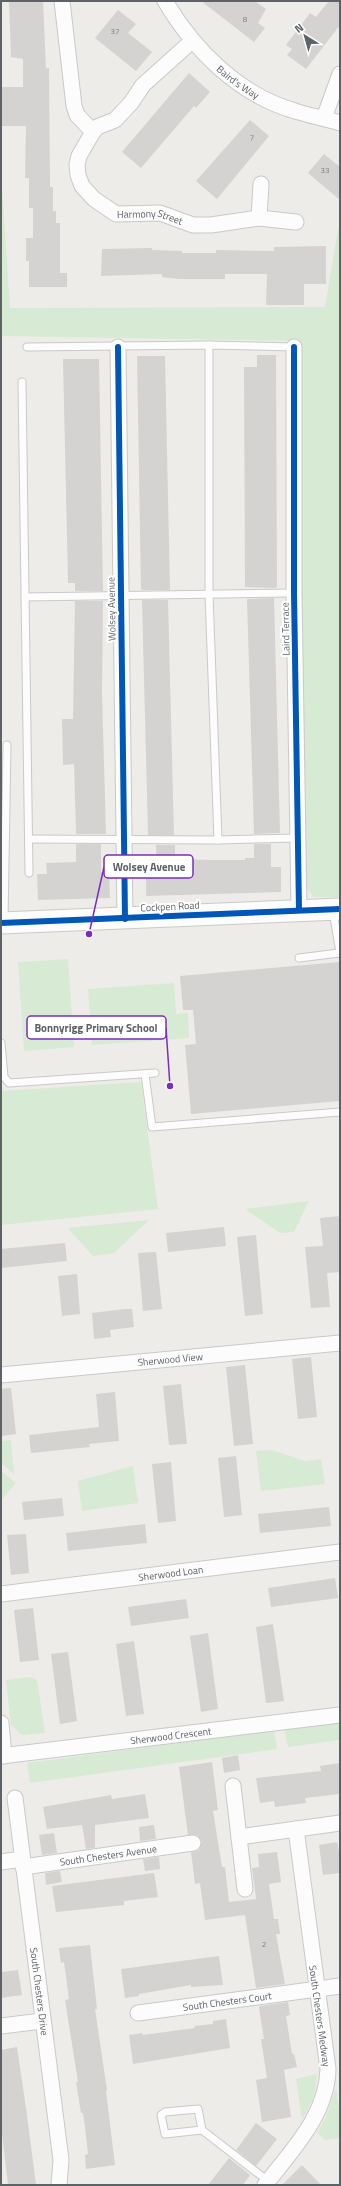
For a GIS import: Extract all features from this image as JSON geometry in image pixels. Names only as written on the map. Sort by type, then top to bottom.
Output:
[{"type":"main road","name":"Cockpen Road","points":[[3,923],[336,909]]},
{"type":"street","points":[[62,1],[74,106],[77,114],[93,132]]},
{"type":"street","name":"Baird's Way","points":[[165,1],[192,41],[210,61],[262,98],[295,111],[340,123]]},
{"type":"street","name":"Harmony Street","points":[[192,41],[143,85],[131,104],[115,120],[98,127],[93,132],[79,156],[78,175],[86,190],[107,209],[116,214],[148,211],[160,213],[193,225],[211,225],[259,218],[296,222]]},
{"type":"street","points":[[324,118],[340,74]]},
{"type":"street","points":[[259,218],[261,184]]},
{"type":"street","name":"Wolsey Avenue","points":[[118,347],[125,919]]},
{"type":"street","name":"Laird Terrace","points":[[294,347],[294,593],[299,910]]},
{"type":"street","name":"Sherwood View","points":[[1,1375],[340,1343]]},
{"type":"street","name":"Sherwood Loan","points":[[1,1594],[340,1552]]},
{"type":"street","name":"Sherwood Crescent","points":[[2,1756],[340,1715]]},
{"type":"street","points":[[1,1723],[2,1756]]},
{"type":"street","points":[[233,1786],[245,1890]]},
{"type":"street","name":"South Chesters Drive","points":[[15,1798],[42,2021],[61,2160],[59,2185]]},
{"type":"street","points":[[239,1837],[340,1823]]},
{"type":"street","name":"South Chesters Medway","points":[[267,2183],[316,2116],[324,2097],[327,2084],[328,2069],[316,1989],[296,1829]]},
{"type":"street","name":"South Chesters Avenue","points":[[1,1862],[23,1863],[193,1843]]},
{"type":"street","name":"South Chesters Court","points":[[138,2013],[340,1986]]},
{"type":"street","points":[[1,2026],[42,2021]]},
{"type":"lane","points":[[209,345],[209,594],[218,840]]},
{"type":"lane","points":[[27,347],[209,345],[294,347]]},
{"type":"lane","points":[[22,382],[29,873]]},
{"type":"lane","points":[[25,597],[294,593]]},
{"type":"lane","points":[[3,923],[7,745]]},
{"type":"lane","points":[[29,839],[218,840],[298,838]]},
{"type":"lane","points":[[299,958],[339,953],[336,909]]},
{"type":"lane","points":[[1,1043],[4,1077],[9,1084],[155,1073]]},
{"type":"lane","points":[[145,1074],[152,1127],[340,1112]]},
{"type":"lane","points":[[202,2130],[165,2134],[161,2114],[165,2112],[198,2108],[202,2130],[267,2183]]},
{"type":"green space","points":[[1,173],[10,308],[325,307],[338,229],[340,226],[340,897],[314,897],[305,886],[299,341],[1,336]]},
{"type":"green space","points":[[68,959],[74,1047],[24,1051],[18,962]]},
{"type":"green space","points":[[174,983],[176,1014],[188,1013],[189,1038],[92,1045],[88,989]]},
{"type":"green space","points":[[141,1082],[158,1209],[1,1225],[1,1091]]},
{"type":"green space","points":[[309,1201],[294,1232],[280,1233],[245,1209]]},
{"type":"green space","points":[[149,1220],[114,1253],[93,1256],[68,1228]]},
{"type":"green space","points":[[11,1440],[14,1474],[1,1463],[1,1441]]},
{"type":"green space","points":[[272,1450],[305,1461],[321,1459],[325,1484],[261,1491],[256,1451]]},
{"type":"green space","points":[[133,1466],[138,1503],[82,1511],[78,1481]]},
{"type":"green space","points":[[1,1471],[16,1483],[1,1500]]},
{"type":"green space","points":[[31,1677],[37,1680],[45,1733],[22,1735],[11,1725],[6,1680]]},
{"type":"green space","points":[[340,1721],[340,1740],[288,1747],[284,1729]]},
{"type":"green space","points":[[274,1730],[277,1749],[30,1783],[27,1763]]},
{"type":"green space","points":[[317,2074],[313,2098],[302,2119],[296,2079]]},
{"type":"green space","points":[[336,2088],[340,2118],[340,2138],[325,2140],[317,2133],[326,2117]]},
{"type":"building","points":[[9,1],[43,1],[46,68],[49,68],[50,187],[53,187],[53,211],[56,211],[56,223],[60,223],[60,273],[67,273],[67,287],[29,287],[29,261],[26,261],[26,238],[33,238],[33,208],[29,208],[29,178],[25,178],[26,126],[1,126],[1,87],[23,87],[23,59],[11,57]]},
{"type":"building","points":[[201,1],[255,1],[266,9],[258,23],[265,28],[254,42]]},
{"type":"building","points":[[329,1],[340,1],[340,25],[306,69],[287,55],[292,49],[286,45],[310,13],[316,17]]},
{"type":"building","points":[[118,10],[136,24],[128,33],[152,52],[136,71],[95,38]]},
{"type":"building","points":[[189,73],[210,92],[196,108],[194,106],[141,168],[122,152]]},
{"type":"building","points":[[250,120],[269,136],[217,199],[196,181]]},
{"type":"building","points":[[324,154],[340,167],[340,200],[308,173]]},
{"type":"building","points":[[326,246],[326,284],[304,284],[304,305],[266,305],[267,274],[225,274],[225,279],[179,279],[162,277],[162,274],[101,276],[102,249],[152,248],[152,250],[182,251],[182,253],[216,253],[216,250],[274,251],[274,247]]},
{"type":"building","points":[[257,355],[276,355],[277,587],[274,588],[245,587],[244,367],[257,367]]},
{"type":"building","points":[[137,356],[165,356],[170,590],[141,590]]},
{"type":"building","points":[[63,359],[99,359],[103,591],[75,591],[75,583],[68,583]]},
{"type":"building","points":[[274,598],[280,833],[254,834],[247,599]]},
{"type":"building","points":[[142,600],[168,600],[174,835],[148,835]]},
{"type":"building","points":[[75,601],[103,601],[102,693],[106,834],[76,834],[74,764],[63,765],[62,719],[73,719]]},
{"type":"building","points":[[76,844],[101,844],[101,872],[109,872],[110,898],[38,900],[37,874],[47,874],[46,863],[76,862]]},
{"type":"building","points":[[254,844],[271,844],[271,867],[281,867],[281,892],[146,896],[146,871],[157,871],[156,845],[175,845],[175,859],[245,860],[245,858],[254,858]]},
{"type":"building","points":[[340,962],[340,1101],[191,1114],[185,1045],[196,1044],[193,1010],[183,1010],[180,976]]},
{"type":"building","points":[[340,1216],[340,1272],[327,1273],[330,1307],[311,1308],[305,1247],[323,1246],[320,1218]]},
{"type":"building","points":[[224,1227],[226,1246],[168,1252],[166,1233]]},
{"type":"building","points":[[256,1235],[263,1314],[245,1316],[237,1237]]},
{"type":"building","points":[[65,1243],[67,1261],[1,1268],[1,1249]]},
{"type":"building","points":[[156,1252],[162,1309],[143,1311],[138,1253]]},
{"type":"building","points":[[77,1274],[80,1314],[62,1316],[58,1276]]},
{"type":"building","points":[[132,1309],[134,1327],[110,1330],[111,1337],[94,1339],[92,1313]]},
{"type":"building","points":[[311,1357],[317,1417],[298,1419],[292,1359]]},
{"type":"building","points":[[245,1365],[253,1444],[234,1446],[226,1367]]},
{"type":"building","points":[[181,1384],[187,1444],[169,1445],[163,1386]]},
{"type":"building","points":[[11,1388],[16,1434],[1,1436],[1,1389]]},
{"type":"building","points":[[115,1392],[119,1441],[89,1444],[90,1447],[31,1453],[29,1435],[99,1427],[96,1394]]},
{"type":"building","points":[[236,1456],[242,1515],[224,1517],[218,1458]]},
{"type":"building","points":[[171,1462],[176,1521],[158,1523],[152,1464]]},
{"type":"building","points":[[62,1498],[64,1516],[24,1520],[22,1502]]},
{"type":"building","points":[[329,1507],[331,1526],[260,1533],[258,1514]]},
{"type":"building","points":[[145,1524],[147,1543],[68,1551],[66,1533]]},
{"type":"building","points":[[26,1534],[29,1573],[11,1575],[7,1535]]},
{"type":"building","points":[[335,1578],[338,1598],[271,1607],[268,1588]]},
{"type":"building","points":[[186,1599],[189,1618],[131,1626],[128,1607]]},
{"type":"building","points":[[33,1608],[39,1660],[20,1662],[14,1610]]},
{"type":"building","points":[[273,1624],[284,1701],[266,1703],[256,1627]]},
{"type":"building","points":[[208,1633],[218,1709],[201,1712],[190,1636]]},
{"type":"building","points":[[134,1641],[144,1714],[126,1716],[116,1644]]},
{"type":"building","points":[[68,1652],[77,1721],[60,1724],[51,1654]]},
{"type":"building","points":[[238,1755],[240,1770],[224,1773],[222,1758]]},
{"type":"building","points":[[212,1762],[218,1810],[213,1811],[222,1867],[225,1867],[229,1902],[256,1899],[252,1868],[259,1867],[258,1854],[277,1852],[281,1882],[269,1884],[274,1919],[278,1919],[280,1934],[276,1934],[285,1984],[256,1988],[245,1915],[205,1920],[200,1883],[195,1884],[191,1852],[199,1850],[202,1841],[197,1835],[188,1835],[179,1767]]},
{"type":"building","points":[[340,1763],[340,1794],[305,1798],[306,1803],[275,1807],[274,1801],[260,1803],[256,1778],[321,1771],[320,1766]]},
{"type":"building","points":[[145,1794],[149,1818],[95,1825],[95,1848],[86,1849],[82,1825],[47,1829],[43,1807],[111,1795],[112,1799]]},
{"type":"building","points":[[154,1825],[156,1839],[140,1841],[139,1827]]},
{"type":"building","points":[[54,1833],[57,1853],[42,1855],[39,1835]]},
{"type":"building","points":[[337,1842],[340,1855],[340,1873],[323,1875],[319,1845]]},
{"type":"building","points":[[159,1857],[160,1869],[145,1871],[143,1859]]},
{"type":"building","points":[[60,1871],[62,1882],[46,1885],[45,1873]]},
{"type":"building","points":[[154,1873],[158,1897],[124,1901],[124,1905],[56,1912],[52,1886]]},
{"type":"building","points":[[90,1945],[97,2009],[95,2009],[107,2090],[115,2165],[86,2169],[85,2155],[88,2154],[85,2127],[76,2082],[78,2082],[65,2000],[69,1999],[64,1962],[61,1963],[59,1948]]},
{"type":"building","points":[[219,1956],[223,1985],[191,1987],[191,1985],[139,1994],[139,1996],[125,1998],[121,1969]]},
{"type":"building","points":[[18,1970],[22,1995],[1,1998],[1,1972]]},
{"type":"building","points":[[288,2002],[290,2015],[286,2016],[292,2054],[294,2054],[297,2067],[284,2070],[291,2117],[262,2122],[256,2080],[267,2078],[261,2039],[264,2039],[259,2008],[260,2006]]},
{"type":"building","points":[[226,2019],[230,2048],[133,2064],[129,2035],[142,2033],[143,2035],[195,2028],[194,2026],[213,2024],[213,2021]]},
{"type":"building","points":[[17,2047],[36,2185],[8,2185],[1,2125],[1,2050]]},
{"type":"building","points":[[256,2123],[277,2139],[256,2166],[236,2150]]},
{"type":"building","points":[[229,2158],[250,2175],[243,2185],[208,2185]]},
{"type":"building","points":[[302,2165],[321,2185],[282,2185]]},
{"type":"cycle path","points":[[118,347],[125,919]]},
{"type":"cycle path","points":[[294,347],[294,593],[299,910]]},
{"type":"cycle path","points":[[1,923],[340,909]]},
{"type":"place","name":"Wolsey Avenue","points":[[89,934]]},
{"type":"place","name":"Bonnyrigg Primary School","points":[[170,1086]]}]
